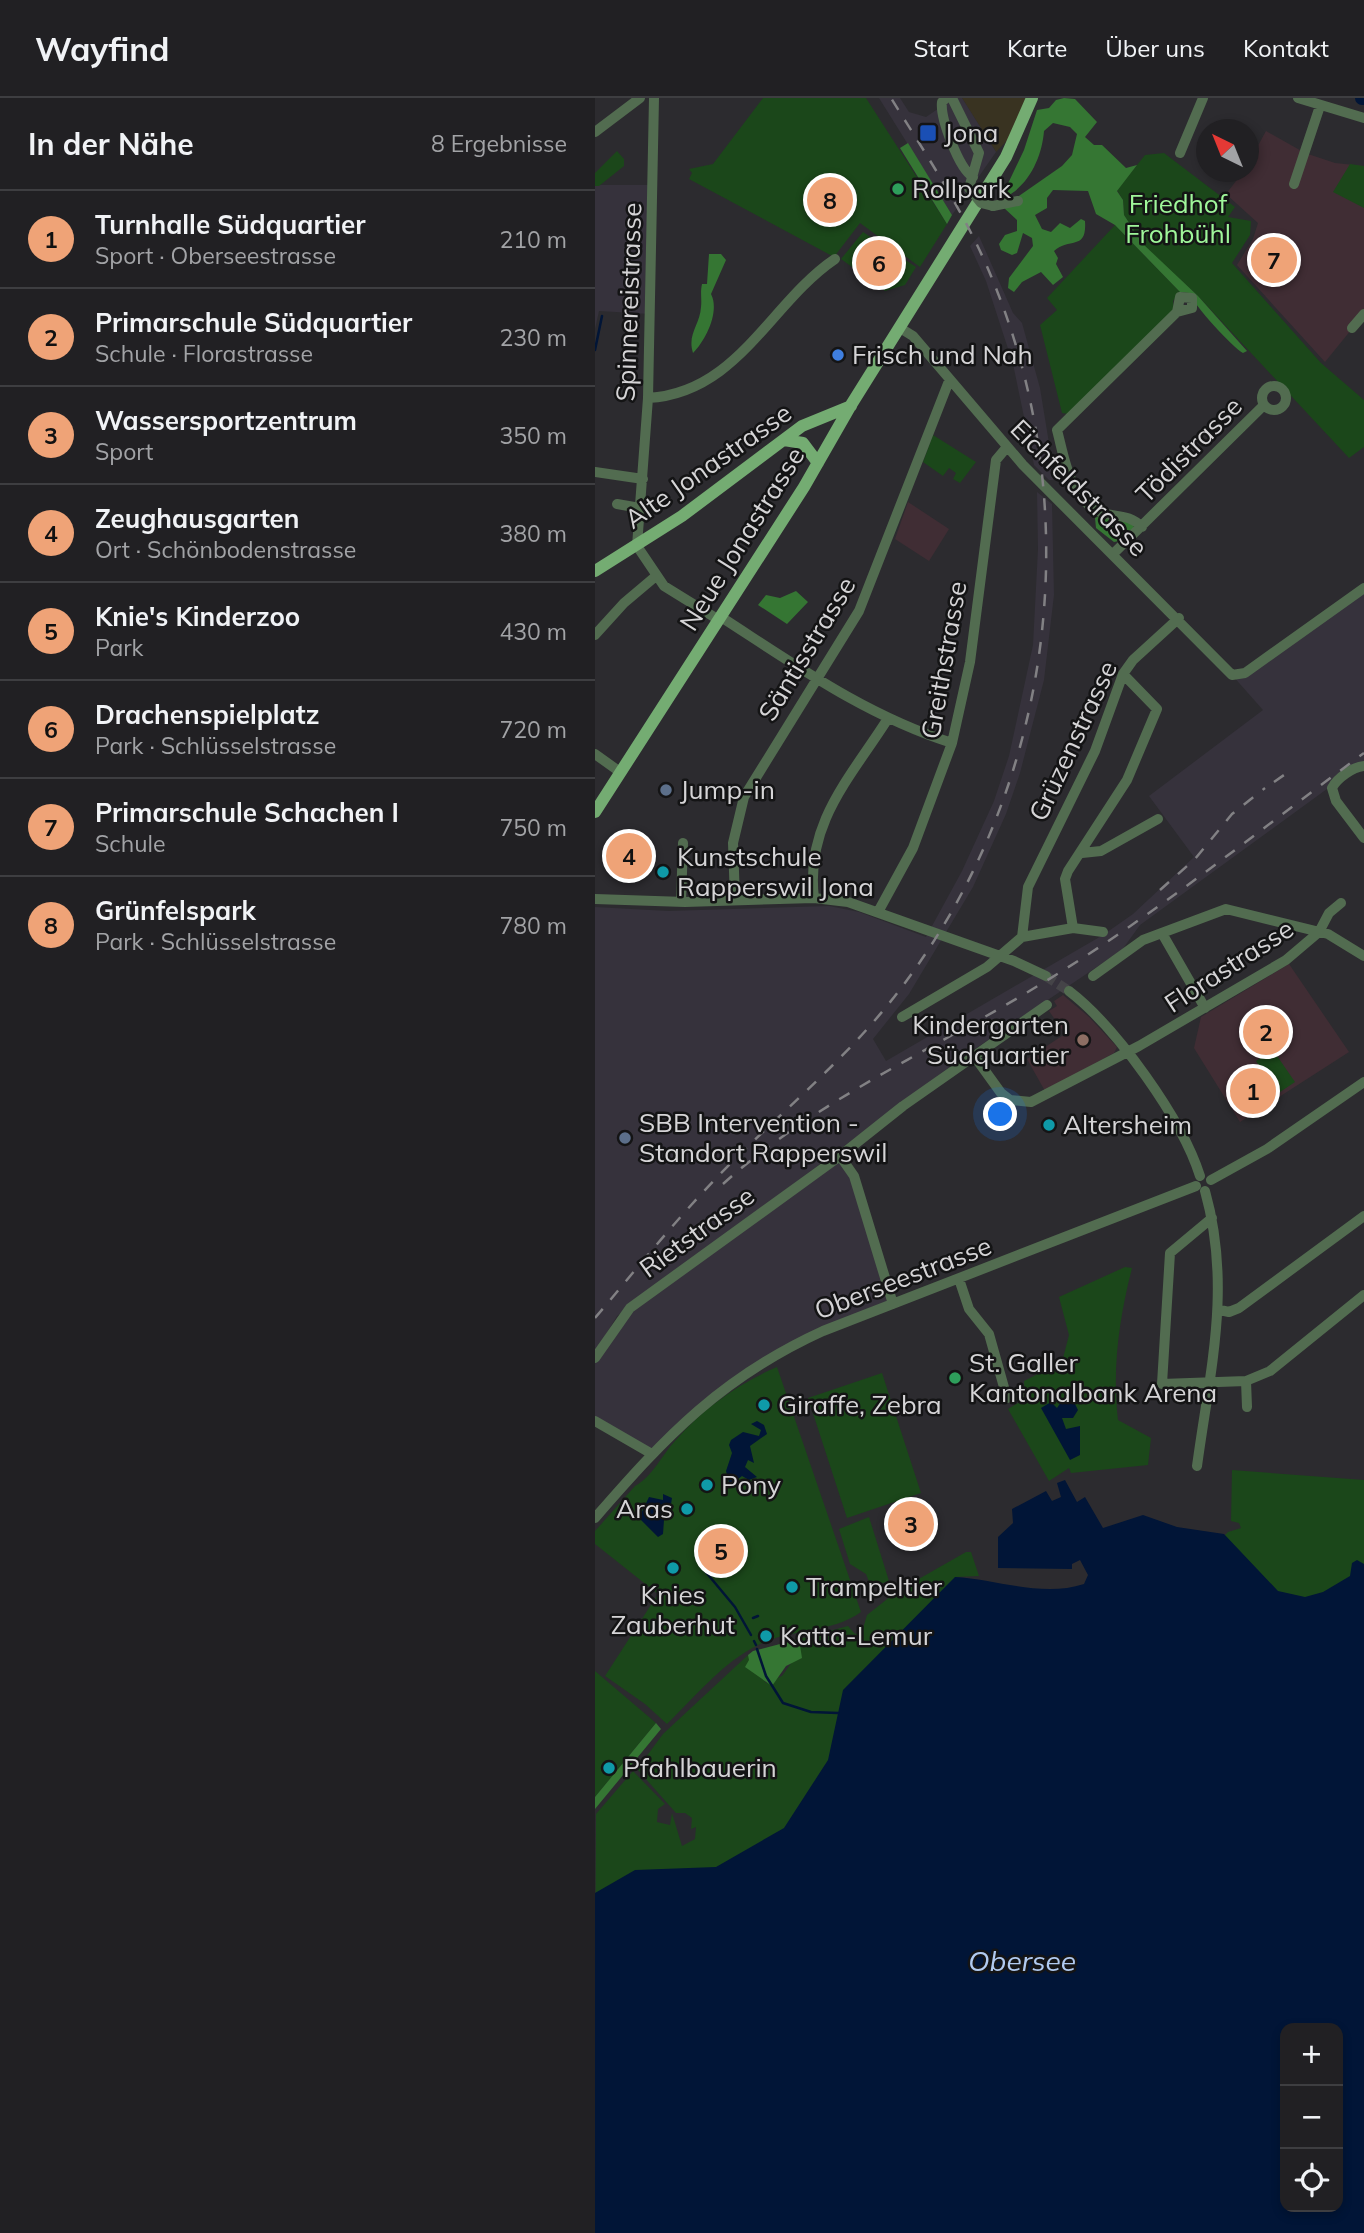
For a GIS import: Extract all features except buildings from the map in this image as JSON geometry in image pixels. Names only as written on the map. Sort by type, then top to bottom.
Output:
[{"type":"main road","name":"Neue Jonastrasse","points":[[595,812],[818,463],[851,405],[1006,157],[1032,98]]},
{"type":"main road","name":"Alte Jonastrasse","points":[[595,571],[742,474],[814,420],[851,405]]},
{"type":"main road","points":[[784,440],[803,443],[818,463]]},
{"type":"street","points":[[595,132],[641,98]]},
{"type":"street","name":"Spinnereistrasse","points":[[636,546],[648,398],[654,98]]},
{"type":"street","points":[[1180,153],[1203,98]]},
{"type":"street","points":[[1298,98],[1364,118]]},
{"type":"street","points":[[947,99],[940,114],[951,143],[966,172],[972,177]]},
{"type":"street","points":[[947,99],[979,153],[979,161],[969,188],[981,203],[993,206],[1018,201]]},
{"type":"street","points":[[1294,184],[1320,106]]},
{"type":"street","points":[[648,398],[689,387],[729,366],[835,259]]},
{"type":"street","points":[[1142,527],[1131,517],[1101,512],[1081,497],[1071,481],[1057,430],[1177,312]]},
{"type":"street","points":[[1352,328],[1364,314]]},
{"type":"street","name":"Eichfeldstrasse","points":[[900,328],[913,336],[1007,447],[1233,675],[1245,673],[1364,588]]},
{"type":"street","name":"Säntisstrasse","points":[[735,900],[733,843],[744,797],[866,595],[949,381]]},
{"type":"street","name":"Tödistrasse","points":[[1114,553],[1264,405]]},
{"type":"street","name":"Greithstrasse","points":[[878,912],[913,848],[952,743],[970,662],[996,460],[1007,447]]},
{"type":"street","points":[[595,472],[643,479]]},
{"type":"street","points":[[617,504],[640,508]]},
{"type":"street","points":[[636,546],[664,586],[887,720],[952,743]]},
{"type":"street","points":[[596,632],[656,576]]},
{"type":"street","name":"Grüzenstrasse","points":[[1022,937],[1028,887],[1095,751],[1123,674],[1133,660],[1179,618]]},
{"type":"street","points":[[1073,928],[1065,879],[1127,780],[1157,709],[1123,674]]},
{"type":"street","points":[[814,898],[812,869],[822,825],[887,720]]},
{"type":"street","points":[[595,754],[620,772]]},
{"type":"street","points":[[1364,766],[1359,766],[1335,781],[1332,788],[1336,801],[1364,838]]},
{"type":"street","points":[[1082,853],[1101,850],[1158,819]]},
{"type":"street","points":[[681,902],[683,843]]},
{"type":"street","points":[[595,899],[681,902],[814,898],[848,902],[1046,976]]},
{"type":"street","name":"Florastrasse","points":[[1128,1051],[1286,960],[1319,932],[1329,913],[1341,903]]},
{"type":"street","points":[[1093,975],[1143,940],[1226,909],[1319,932],[1337,939],[1364,957]]},
{"type":"street","points":[[902,1017],[1001,957],[1022,937],[1073,928],[1103,932]]},
{"type":"street","points":[[1163,934],[1205,1008]]},
{"type":"street","points":[[1069,991],[1097,1014],[1128,1051],[1170,1116],[1212,1218],[1220,1268],[1220,1310],[1197,1466]]},
{"type":"street","name":"Rietstrasse","points":[[595,1358],[630,1307],[840,1156],[903,1106],[1047,1005]]},
{"type":"street","points":[[975,1056],[1001,1093],[1020,1103],[1031,1102],[1050,1094],[1128,1051]]},
{"type":"street","points":[[1200,1184],[1206,1175],[1211,1180],[1267,1149],[1364,1082]]},
{"type":"street","points":[[840,1156],[854,1176],[893,1304]]},
{"type":"street","name":"Oberseestrasse","points":[[595,1518],[652,1454],[706,1401],[760,1363],[823,1331],[1200,1184]]},
{"type":"street","points":[[1220,1310],[1230,1312],[1239,1308],[1364,1216]]},
{"type":"street","points":[[1212,1218],[1170,1253],[1162,1384],[1246,1381],[1270,1371],[1364,1295]]},
{"type":"street","points":[[959,1279],[969,1309],[989,1334],[1007,1398],[1023,1392]]},
{"type":"street","points":[[1246,1381],[1247,1407]]},
{"type":"street","points":[[595,1421],[652,1454]]},
{"type":"shaded area","points":[[879,98],[900,98],[909,112],[926,117],[954,98],[962,98],[996,152],[952,215]]},
{"type":"shaded area","points":[[962,98],[1032,98],[1022,125],[996,152]]},
{"type":"shaded area","points":[[1266,131],[1305,153],[1335,163],[1364,166],[1364,314],[1325,362],[1237,265],[1253,239],[1258,223],[1226,194],[1235,182],[1259,182],[1259,144]]},
{"type":"shaded area","points":[[595,185],[654,185],[650,314],[599,311],[595,329]]},
{"type":"shaded area","points":[[979,236],[1013,313],[1022,323],[1040,388],[1055,480],[1049,480],[1034,465],[1013,364],[986,281],[970,246]]},
{"type":"shaded area","points":[[1037,492],[1052,504],[1054,595],[1044,680],[1020,773],[1006,814],[973,887],[909,994],[873,1039],[886,1061],[1103,935],[1133,914],[1194,857],[1149,796],[1263,710],[1232,675],[1239,675],[1364,588],[1364,762],[1140,925],[1122,950],[963,1057],[617,1316],[605,1336],[618,1321],[832,1159],[850,1168],[893,1304],[760,1363],[652,1454],[595,1421],[595,907],[668,911],[829,906],[859,912],[926,937],[962,871],[994,801],[1009,756],[1033,645],[1038,549]]},
{"type":"shaded area","points":[[908,502],[949,529],[929,561],[895,539]]},
{"type":"shaded area","points":[[1289,964],[1349,1052],[1240,1122],[1194,1048],[1201,1017]]},
{"type":"shaded area","name":"Kindergarten Südquartier","points":[[1063,995],[1089,1017],[1117,1047],[1114,1053],[1045,1091],[1027,1059],[1065,1034],[1049,1011],[1057,1006],[1054,1001]]},
{"type":"green space","points":[[763,98],[866,98],[947,224],[920,267],[860,223],[834,257],[689,179],[692,173],[689,169],[713,164]]},
{"type":"green space","points":[[1075,99],[1097,122],[1085,137],[1094,145],[1102,145],[1126,168],[1137,165],[1117,191],[1123,200],[1124,215],[1143,244],[1198,296],[1247,351],[1243,353],[1231,343],[1205,316],[1189,293],[1180,292],[1115,225],[1096,214],[1088,191],[1053,190],[1047,198],[1047,208],[1035,215],[1042,229],[1051,232],[1060,223],[1070,228],[1081,219],[1085,221],[1085,230],[1080,240],[1054,251],[1058,258],[1056,264],[1063,277],[1053,285],[1041,272],[1022,282],[1014,292],[1008,288],[1009,278],[1033,246],[1032,238],[1023,233],[1017,253],[1012,255],[1001,250],[999,244],[1005,235],[1017,231],[1017,220],[1003,207],[1062,166],[1072,155],[1077,134],[1070,127],[1053,123],[1044,131],[1041,150],[1028,177],[1006,197],[1003,194],[1024,150],[1037,110],[1049,108],[1056,100]]},
{"type":"green space","points":[[908,143],[952,215],[947,224],[900,148]]},
{"type":"green space","points":[[617,151],[624,159],[624,166],[599,186],[595,186],[595,173]]},
{"type":"green space","name":"Friedhof Frohbühl","points":[[1164,153],[1196,177],[1196,182],[1202,182],[1235,207],[1228,217],[1251,221],[1250,235],[1232,263],[1321,363],[1364,400],[1364,447],[1349,458],[1198,296],[1143,245],[1124,215],[1123,200],[1117,190],[1145,155]]},
{"type":"green space","points":[[1350,164],[1364,166],[1364,208],[1333,192]]},
{"type":"green space","points":[[1115,225],[1180,292],[1173,301],[1174,309],[1068,414],[1062,413],[1040,325],[1057,310],[1047,298]]},
{"type":"green space","points":[[863,232],[916,267],[905,285],[885,291],[841,259]]},
{"type":"green space","points":[[709,254],[721,254],[726,260],[711,294],[713,317],[703,341],[693,353],[692,340],[700,313],[702,284],[707,284]]},
{"type":"green space","points":[[933,435],[976,462],[960,483],[953,479],[956,473],[949,468],[943,476],[923,462]]},
{"type":"green space","points":[[1099,516],[1131,522],[1134,527],[1123,540],[1114,542],[1096,528],[1095,518]]},
{"type":"green space","points":[[796,591],[808,602],[787,624],[758,605],[766,595],[780,598]]},
{"type":"green space","points":[[1273,1050],[1295,1082],[1277,1094],[1256,1061]]},
{"type":"green space","points":[[1125,1267],[1132,1268],[1118,1344],[1118,1420],[1151,1438],[1148,1465],[1071,1473],[1069,1468],[1049,1481],[1008,1409],[1025,1399],[1024,1381],[1062,1362],[1069,1335],[1059,1297]]},
{"type":"green space","points":[[777,1367],[861,1612],[836,1624],[771,1640],[745,1652],[709,1681],[667,1724],[645,1704],[605,1676],[658,1594],[595,1544],[595,1531],[652,1471],[697,1418],[735,1389]]},
{"type":"green space","points":[[882,1373],[921,1493],[847,1518],[808,1398]]},
{"type":"green space","points":[[1232,1470],[1364,1480],[1364,1653],[1253,1634],[1224,1536],[1241,1528],[1239,1523],[1231,1521]]},
{"type":"green space","points":[[869,1517],[889,1581],[871,1587],[866,1574],[850,1564],[839,1529]]},
{"type":"green space","points":[[966,1552],[971,1552],[979,1576],[955,1577],[910,1756],[595,2024],[596,1814],[633,1771],[665,1804],[658,1809],[657,1822],[670,1825],[672,1813],[682,1846],[695,1839],[696,1827],[691,1829],[692,1818],[685,1813],[676,1813],[637,1769],[663,1734],[748,1655],[766,1683],[782,1676],[800,1651],[799,1639],[848,1626],[855,1634],[862,1632],[867,1615],[896,1592]]},
{"type":"green space","points":[[799,1639],[802,1658],[786,1666],[772,1686],[745,1667],[749,1660],[748,1655],[753,1651]]},
{"type":"green space","points":[[595,1671],[656,1723],[595,1797]]},
{"type":"green space","points":[[656,1723],[661,1729],[595,1809],[595,1797]]},
{"type":"water","points":[[1063,1399],[1073,1400],[1078,1410],[1073,1418],[1062,1418],[1066,1429],[1080,1426],[1080,1455],[1070,1460],[1041,1408],[1051,1402],[1057,1408]]},
{"type":"water","points":[[757,1421],[764,1425],[767,1434],[750,1446],[754,1463],[748,1460],[745,1467],[757,1477],[749,1480],[742,1476],[738,1479],[739,1484],[730,1486],[726,1471],[732,1453],[729,1445],[731,1440],[743,1432],[759,1436],[761,1430],[751,1424]]},
{"type":"water","name":"Obersee","points":[[1065,1480],[1077,1502],[1085,1497],[1103,1528],[1143,1515],[1177,1527],[1224,1534],[1278,1591],[1305,1597],[1323,1592],[1350,1576],[1352,1563],[1357,1560],[1364,1564],[1364,2233],[595,2233],[595,1893],[635,1870],[716,1867],[784,1828],[828,1760],[843,1690],[955,1577],[1052,1589],[1084,1584],[1088,1575],[1080,1560],[1072,1564],[1072,1569],[998,1568],[998,1537],[1013,1523],[1012,1509],[1046,1491],[1052,1501],[1061,1497],[1057,1483]]},
{"type":"water","points":[[663,1494],[672,1498],[671,1504],[665,1506],[663,1534],[658,1537],[639,1518],[649,1497],[663,1500]]},
{"type":"waterway","points":[[595,350],[602,316]]},
{"type":"waterway","points":[[705,1571],[735,1607],[751,1635]]},
{"type":"waterway","points":[[753,1618],[758,1616]]},
{"type":"waterway","points":[[754,1641],[756,1645]]},
{"type":"waterway","points":[[757,1649],[766,1676],[783,1703],[811,1712],[838,1713]]},
{"type":"tunnel","points":[[1046,976],[1069,991]]},
{"type":"railway","points":[[595,1318],[712,1182],[838,1060],[898,992],[951,913],[992,828],[1022,739],[1040,647],[1046,553],[1040,459],[1022,366],[981,253],[945,185],[891,98]]},
{"type":"railway","points":[[723,1184],[797,1126],[1083,958],[1205,872],[1364,753]]},
{"type":"railway","points":[[1274,782],[1284,775]]},
{"type":"railway","points":[[1160,890],[1195,859],[1232,814],[1265,788]]},
{"type":"place","name":"Jona","points":[[928,133]]},
{"type":"place","name":"Rollpark","points":[[898,189]]},
{"type":"place","name":"Grünfelspark","points":[[830,200]]},
{"type":"place","name":"Primarschule Schachen I","points":[[1274,260]]},
{"type":"place","name":"Drachenspielplatz","points":[[879,263]]},
{"type":"place","name":"Frisch und Nah","points":[[838,355]]},
{"type":"place","name":"Jump-in","points":[[666,790]]},
{"type":"place","name":"Zeughausgarten","points":[[629,856]]},
{"type":"place","name":"Kunstschule Rapperswil Jona","points":[[663,872]]},
{"type":"place","name":"Primarschule Südquartier","points":[[1266,1032]]},
{"type":"place","name":"Kindergarten Südquartier","points":[[1083,1040]]},
{"type":"place","name":"Turnhalle Südquartier","points":[[1253,1091]]},
{"type":"place","name":"Altersheim","points":[[1049,1125]]},
{"type":"place","name":"SBB Intervention - Standort Rapperswil","points":[[625,1138]]},
{"type":"place","name":"St. Galler Kantonalbank Arena","points":[[955,1378]]},
{"type":"place","name":"Giraffe, Zebra","points":[[764,1405]]},
{"type":"place","name":"Pony","points":[[707,1485]]},
{"type":"place","name":"Aras","points":[[687,1509]]},
{"type":"place","name":"Wassersportzentrum","points":[[911,1524]]},
{"type":"place","name":"Knie's Kinderzoo","points":[[721,1551]]},
{"type":"place","name":"Knies Zauberhut","points":[[673,1568]]},
{"type":"place","name":"Trampeltier","points":[[792,1587]]},
{"type":"place","name":"Katta-Lemur","points":[[766,1636]]},
{"type":"place","name":"Pfahlbauerin","points":[[609,1768]]}]
